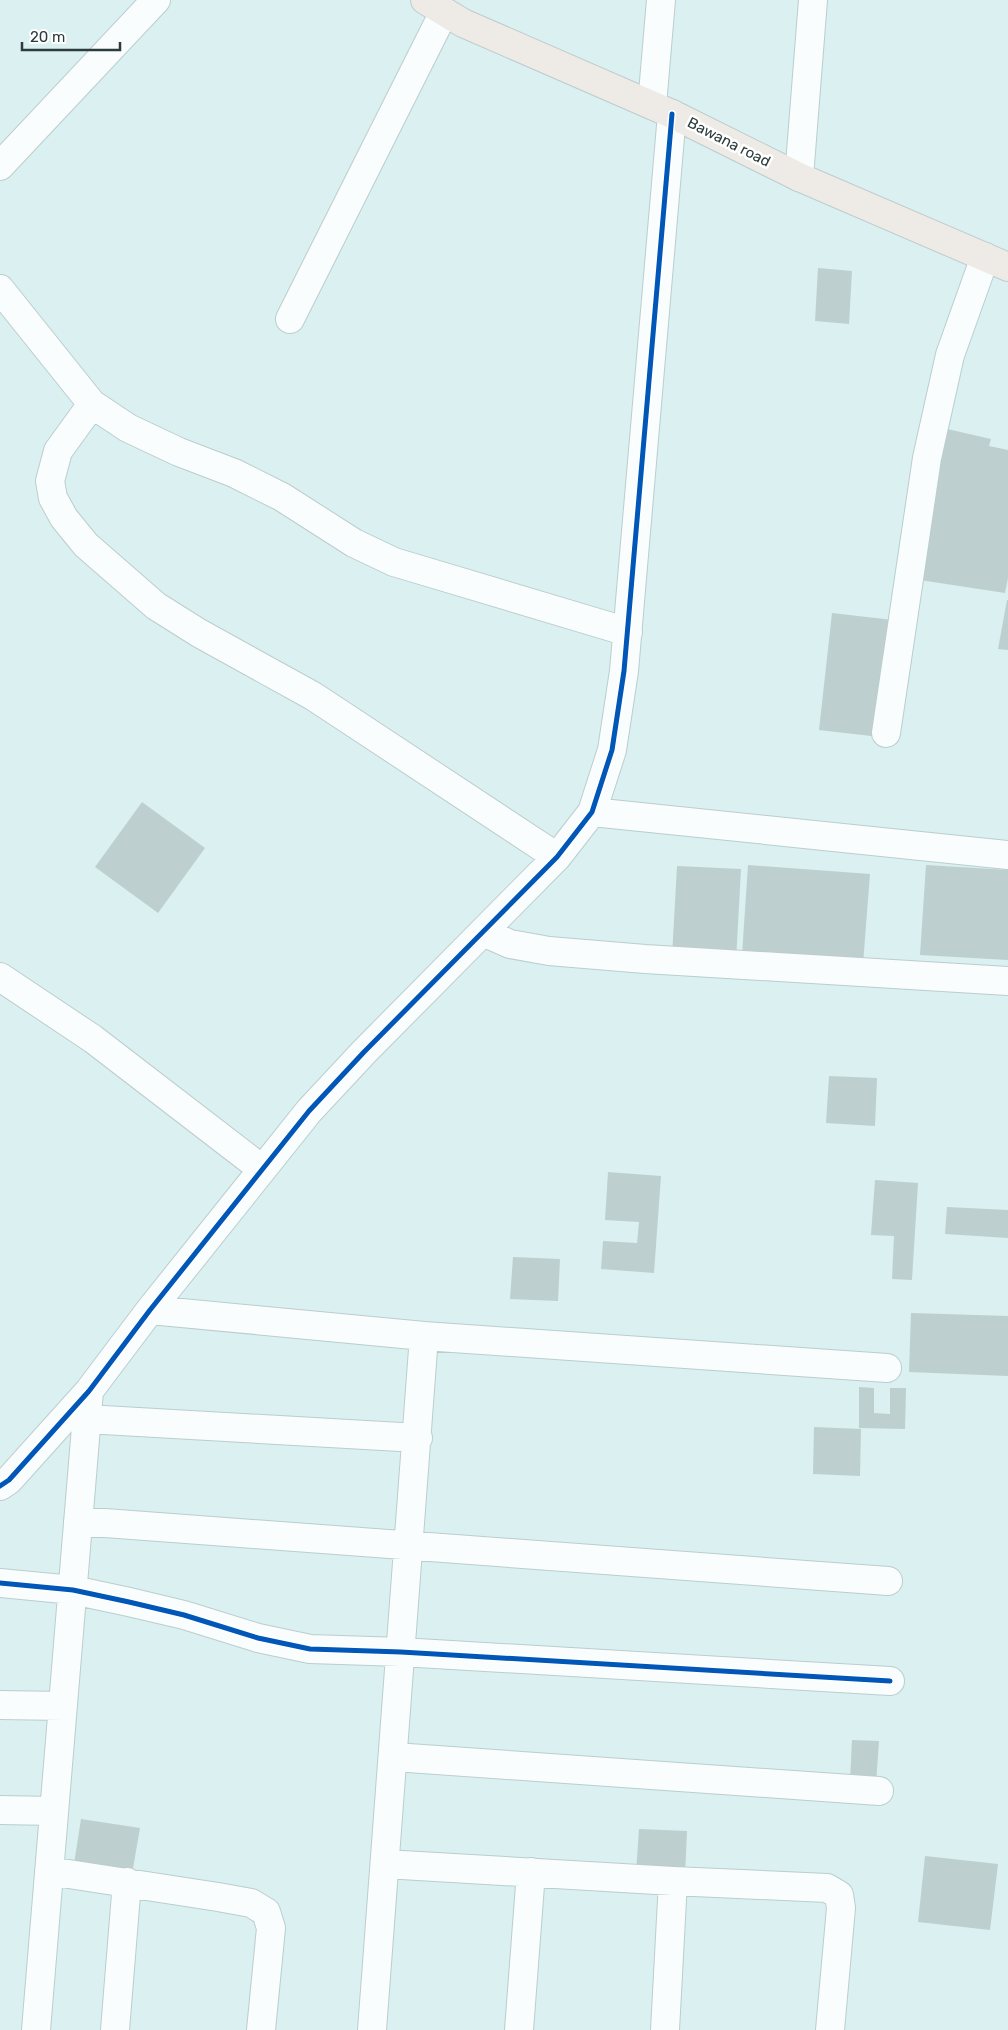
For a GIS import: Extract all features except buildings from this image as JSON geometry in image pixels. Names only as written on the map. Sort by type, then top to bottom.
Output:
[{"type":"main road","name":"Bawana road","points":[[435,6],[463,23],[662,109],[799,177],[996,262]]},
{"type":"street","points":[[5,151],[156,0]]},
{"type":"street","points":[[0,1486],[9,1480],[89,1391],[150,1310],[309,1111],[364,1052],[557,857],[592,812],[612,750],[628,632],[662,109],[662,0]]},
{"type":"street","points":[[799,177],[813,0]]},
{"type":"street","points":[[290,319],[435,6]]},
{"type":"street","points":[[886,733],[927,458],[950,355],[996,262]]},
{"type":"street","points":[[0,289],[92,404],[128,428],[179,452],[234,473],[282,497],[354,543],[394,562],[628,632]]},
{"type":"street","points":[[92,404],[58,451],[50,481],[53,498],[64,518],[86,545],[156,606],[199,633],[313,696],[557,857]]},
{"type":"street","points":[[592,812],[1008,855]]},
{"type":"street","points":[[482,932],[510,944],[549,952],[1008,981]]},
{"type":"street","points":[[0,977],[93,1039],[262,1169]]},
{"type":"street","points":[[150,1310],[424,1336],[886,1368]]},
{"type":"street","points":[[372,2030],[418,1438],[424,1336]]},
{"type":"street","points":[[36,2030],[89,1391]]},
{"type":"street","points":[[86,1419],[418,1438]]},
{"type":"street","points":[[78,1521],[888,1581]]},
{"type":"street","points":[[0,1583],[72,1590],[138,1604],[184,1615],[258,1638],[310,1649],[401,1652],[890,1681]]},
{"type":"street","points":[[0,1705],[63,1706]]},
{"type":"street","points":[[394,1757],[879,1792]]},
{"type":"street","points":[[0,1810],[54,1811]]},
{"type":"street","points":[[385,1864],[826,1888],[839,1895],[841,1908],[830,2030]]},
{"type":"street","points":[[49,1871],[252,1903],[266,1912],[271,1928],[261,2030]]},
{"type":"street","points":[[519,2030],[532,1872]]},
{"type":"street","points":[[665,2030],[673,1881]]},
{"type":"street","points":[[115,2030],[127,1882]]},
{"type":"cycle path","points":[[0,1486],[9,1480],[89,1391],[150,1310],[309,1111],[364,1052],[557,857],[592,812],[612,750],[624,671],[672,114]]},
{"type":"cycle path","points":[[0,1583],[73,1590],[184,1615],[258,1638],[310,1649],[401,1652],[890,1681]]}]
